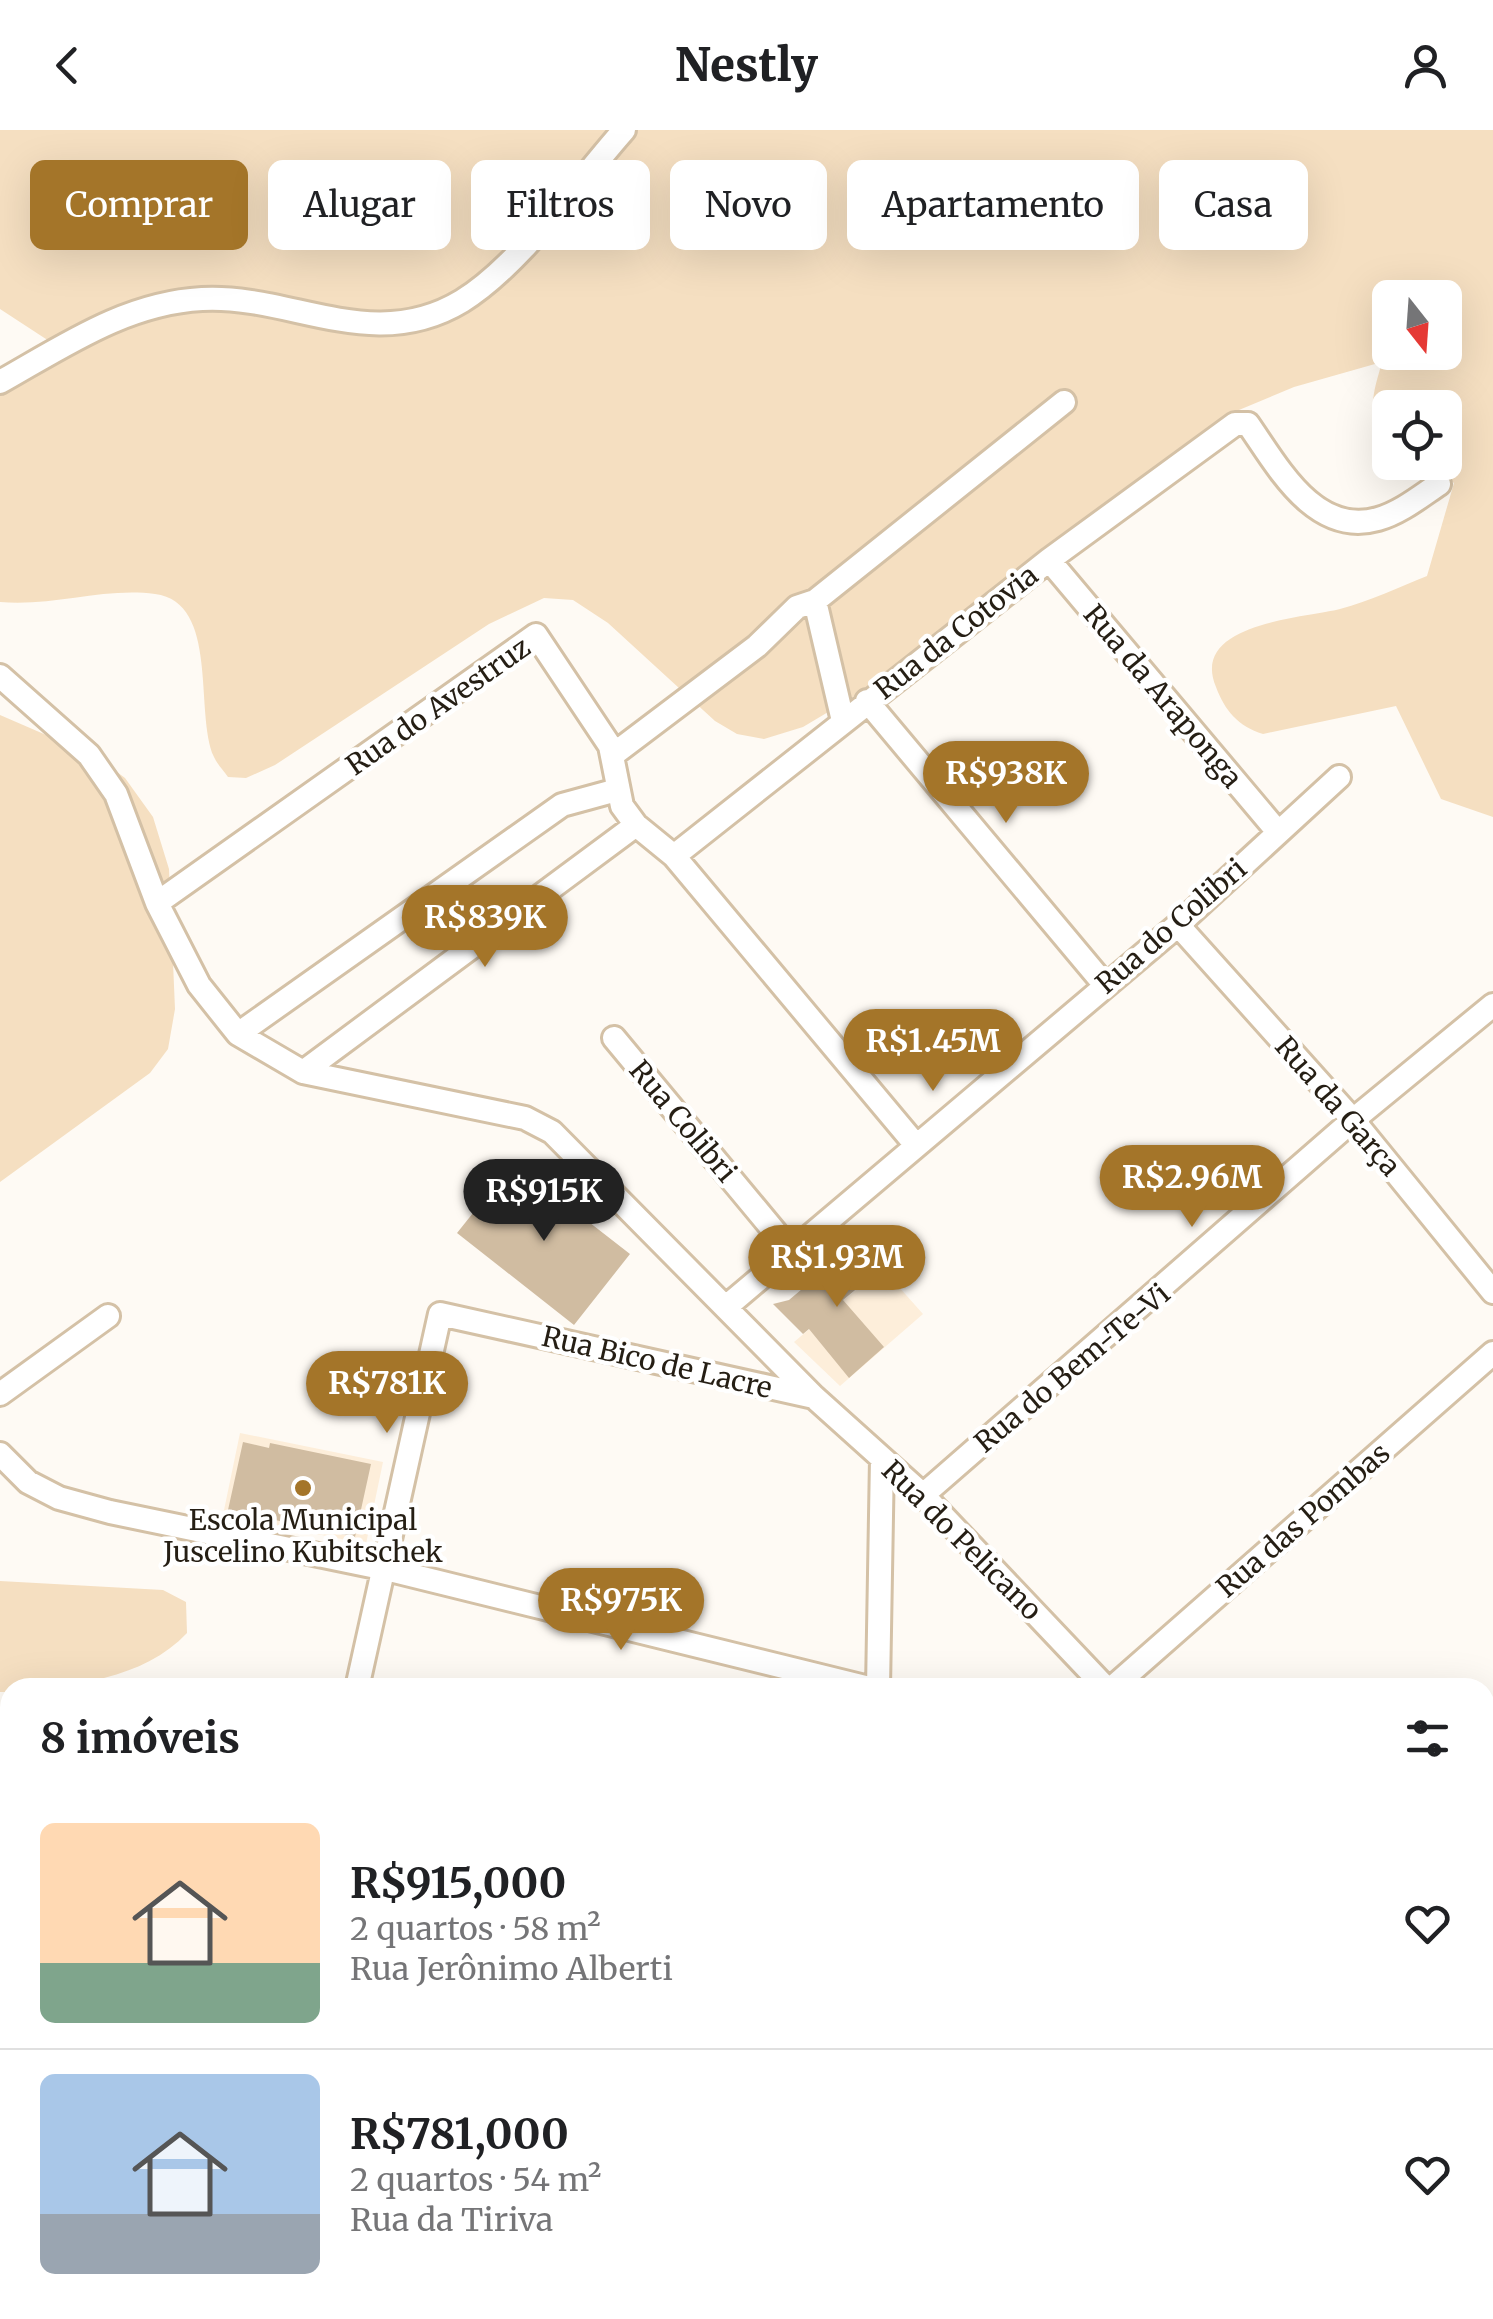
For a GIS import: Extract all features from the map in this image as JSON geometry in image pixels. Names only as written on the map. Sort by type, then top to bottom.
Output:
[{"type":"street","points":[[0,382],[110,321],[162,304],[206,298],[378,325],[422,318],[460,302],[493,279],[624,130]]},
{"type":"street","points":[[614,754],[757,646],[797,607],[815,602],[1064,402]]},
{"type":"street","name":"Rua da Cotovia","points":[[674,856],[1049,560],[1236,424],[1248,424],[1290,484],[1317,509],[1344,522],[1378,520],[1440,484]]},
{"type":"street","name":"Rua da Araponga","points":[[1049,560],[1278,832]]},
{"type":"street","points":[[815,602],[842,721]]},
{"type":"street","name":"Rua do Avestruz","points":[[157,903],[536,635],[614,754],[617,790],[636,825],[674,856],[914,1144]]},
{"type":"street","points":[[0,676],[89,754],[116,794],[157,903],[199,985],[238,1034],[562,805],[617,790]]},
{"type":"street","points":[[867,702],[1104,984]]},
{"type":"street","name":"Rua do Colibri","points":[[726,1308],[914,1144],[1178,924],[1339,777]]},
{"type":"street","points":[[304,1072],[636,825]]},
{"type":"street","name":"Rua da Garça","points":[[1178,924],[1353,1120],[1493,1292]]},
{"type":"street","name":"Rua do Bem-Te-Vi","points":[[924,1494],[1172,1283],[1353,1120],[1493,1005]]},
{"type":"street","name":"Rua do Pelicano","points":[[238,1034],[304,1072],[525,1118],[552,1132],[814,1397],[924,1494],[1099,1678]]},
{"type":"street","name":"Rua Colibri","points":[[614,1038],[790,1250]]},
{"type":"street","name":"Rua Bico de Lacre","points":[[386,1568],[440,1314],[814,1397]]},
{"type":"street","points":[[0,1394],[108,1316]]},
{"type":"street","name":"Rua das Pombas","points":[[1120,1678],[1493,1353]]},
{"type":"street","points":[[0,1454],[28,1482],[59,1498],[386,1568],[829,1678]]},
{"type":"street","points":[[878,1678],[882,1460]]},
{"type":"street","points":[[359,1678],[386,1568]]},
{"type":"shaded area","points":[[0,130],[1493,130],[1493,817],[1441,799],[1396,706],[1263,734],[1246,727],[1224,703],[1212,666],[1219,649],[1254,627],[1351,606],[1427,576],[1454,483],[1450,480],[1462,480],[1462,390],[1375,390],[1380,370],[1462,370],[1462,280],[1372,280],[1372,365],[1294,387],[1227,415],[892,674],[803,727],[764,739],[737,734],[715,721],[608,623],[573,600],[544,598],[489,624],[275,765],[246,778],[228,777],[214,757],[208,738],[197,637],[189,617],[175,601],[136,593],[0,602],[0,381],[39,359],[49,341],[0,309]]},
{"type":"shaded area","points":[[0,715],[97,757],[125,778],[153,817],[169,869],[175,1009],[168,1049],[150,1073],[0,1182]]},
{"type":"shaded area","points":[[882,1268],[923,1314],[840,1386],[794,1342]]},
{"type":"shaded area","name":"Escola Municipal Juscelino Kubitschek","points":[[240,1433],[383,1462],[366,1544],[223,1515]]},
{"type":"shaded area","points":[[0,1581],[163,1590],[186,1602],[187,1633],[170,1649],[128,1671],[105,1678],[0,1678]]},
{"type":"building","points":[[513,1163],[630,1254],[574,1325],[457,1233]]},
{"type":"building","points":[[859,1241],[882,1268],[843,1300],[884,1347],[849,1378],[809,1329],[803,1334],[773,1304],[789,1300]]},
{"type":"building","name":"Escola Municipal Juscelino Kubitschek","points":[[243,1442],[269,1448],[270,1443],[371,1464],[355,1537],[228,1510]]},
{"type":"place","name":"Escola Municipal Juscelino Kubitschek","points":[[303,1488]]}]
